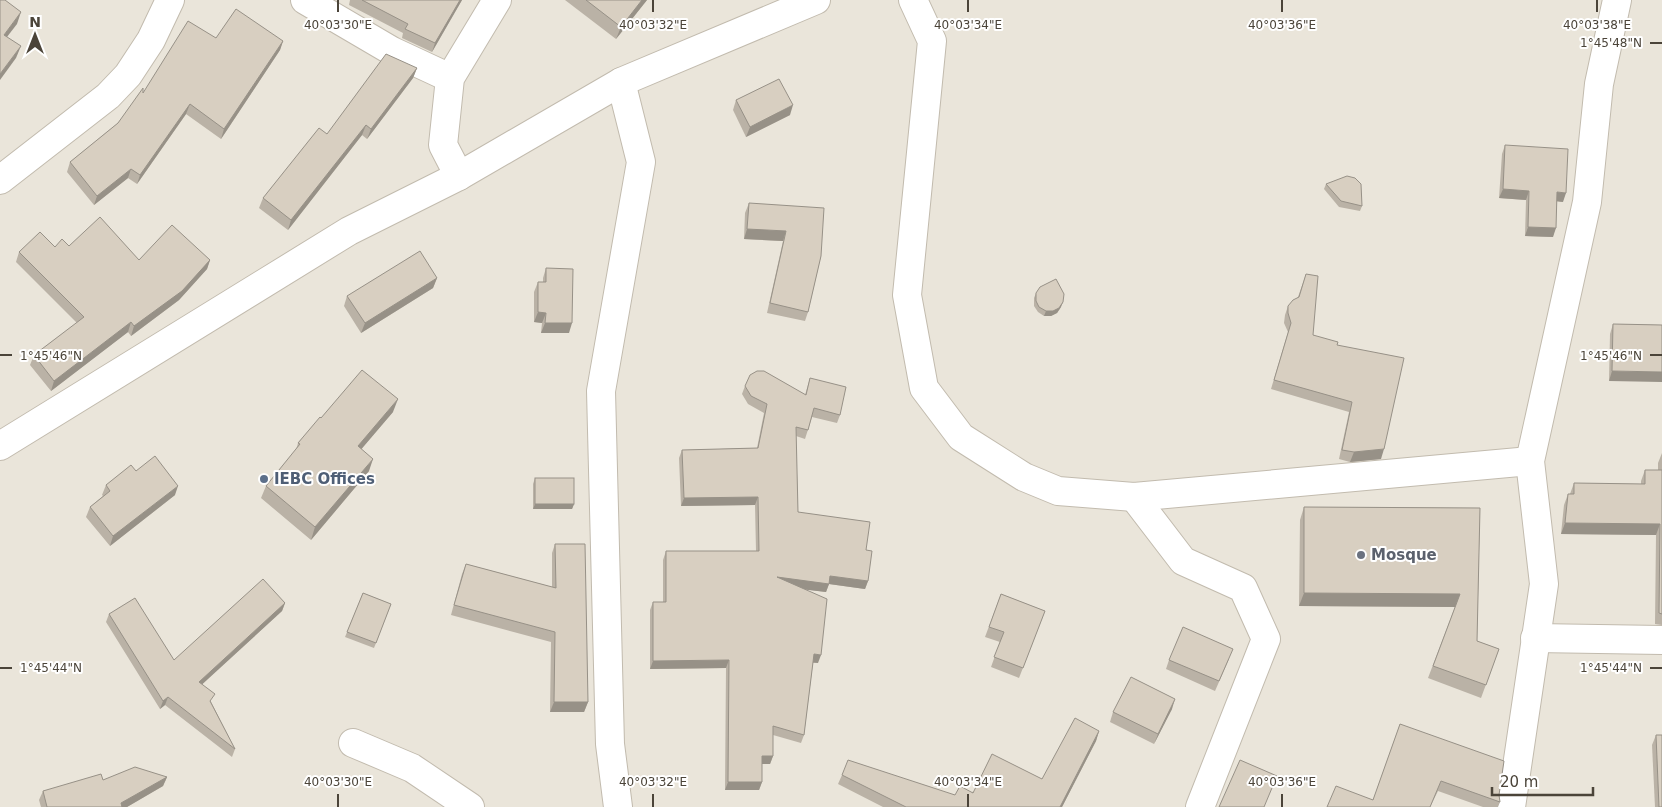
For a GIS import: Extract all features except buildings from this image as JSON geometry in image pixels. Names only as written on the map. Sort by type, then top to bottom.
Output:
[{"type":"street","points":[[0,180],[108,96],[128,75],[150,40],[170,0]]},
{"type":"street","points":[[305,0],[392,51],[450,78]]},
{"type":"street","points":[[459,176],[443,145],[450,78],[498,0]]},
{"type":"street","points":[[0,446],[349,231],[459,176],[621,82],[816,0]]},
{"type":"street","points":[[913,0],[932,40],[907,295],[924,388],[961,437],[1024,477],[1058,491],[1134,496],[1530,461]]},
{"type":"street","points":[[1511,807],[1544,584],[1530,461],[1587,202],[1599,84],[1617,0]]},
{"type":"street","points":[[618,807],[610,744],[601,391],[640,162],[621,82]]},
{"type":"street","points":[[1134,496],[1183,561],[1243,588],[1266,639],[1200,807]]},
{"type":"street","points":[[1535,638],[1662,640]]},
{"type":"street","points":[[353,743],[412,768],[470,807]]},
{"type":"shaded area","points":[[0,0],[1662,0],[1662,807],[0,807]]},
{"type":"place","name":"IEBC Offices","points":[[264,479]]},
{"type":"place","name":"Mosque","points":[[1361,555]]}]
